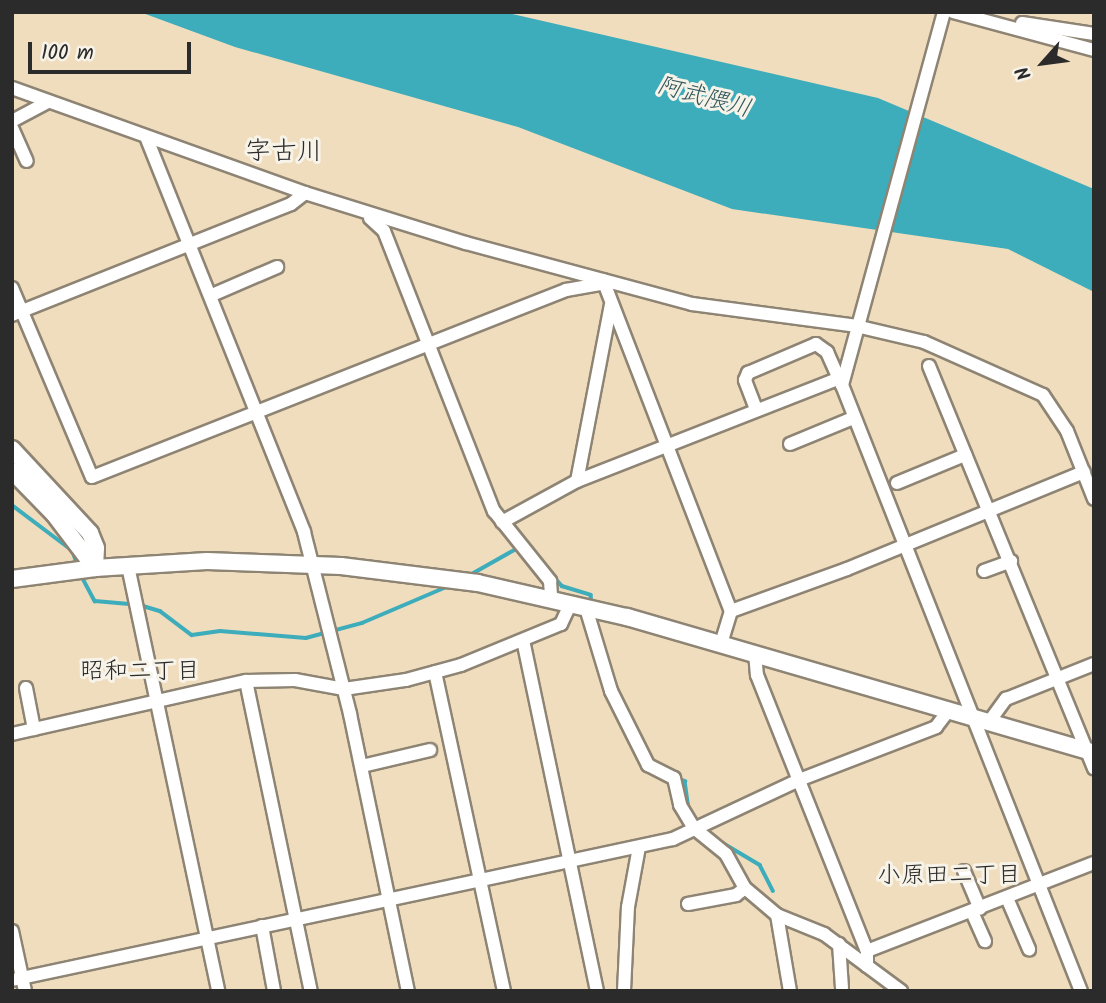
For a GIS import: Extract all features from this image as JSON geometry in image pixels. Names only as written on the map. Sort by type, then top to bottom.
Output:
[{"type":"street","points":[[953,12],[1094,50]]},
{"type":"street","points":[[840,377],[862,312],[943,17]]},
{"type":"street","points":[[1001,24],[1094,34]]},
{"type":"street","points":[[12,88],[305,194],[603,282],[735,312],[856,326],[914,339],[1031,387],[1056,410],[1094,499]]},
{"type":"street","points":[[12,121],[47,102]]},
{"type":"street","points":[[12,128],[27,161]]},
{"type":"street","points":[[147,139],[192,243],[259,412],[312,565],[362,766],[408,991]]},
{"type":"street","points":[[17,314],[291,204],[305,194]]},
{"type":"street","points":[[368,214],[384,232],[428,346],[502,522],[550,581],[551,597]]},
{"type":"street","points":[[212,295],[277,267]]},
{"type":"street","points":[[603,282],[731,611],[722,643]]},
{"type":"street","points":[[12,288],[17,314],[92,477],[566,290],[603,282]]},
{"type":"street","points":[[577,481],[611,305]]},
{"type":"street","points":[[757,409],[745,380],[748,373],[816,344],[827,352],[840,377],[853,418],[1080,991]]},
{"type":"street","points":[[929,366],[965,455],[991,510],[1056,680],[1090,752],[1094,769]]},
{"type":"street","points":[[502,522],[577,481],[840,377]]},
{"type":"street","points":[[790,444],[853,418]]},
{"type":"street","points":[[12,449],[90,533],[96,548],[95,568]]},
{"type":"street","points":[[897,483],[965,455]]},
{"type":"street","points":[[12,471],[54,514],[95,568]]},
{"type":"street","points":[[731,611],[904,546],[1084,472]]},
{"type":"street","points":[[12,579],[95,568],[207,561],[312,565],[413,573],[551,597],[722,643],[1090,752]]},
{"type":"street","points":[[984,571],[1011,561]]},
{"type":"street","points":[[128,566],[218,991]]},
{"type":"street","points":[[12,733],[246,681],[295,680],[344,689],[435,672],[565,622],[578,605]]},
{"type":"street","points":[[578,605],[611,691],[648,765],[674,778],[680,805],[694,828],[726,854],[745,888],[777,915],[839,944],[901,991]]},
{"type":"street","points":[[523,640],[597,991]]},
{"type":"street","points":[[755,653],[757,675],[867,951],[867,966]]},
{"type":"street","points":[[989,722],[999,703],[1094,664]]},
{"type":"street","points":[[435,672],[504,991]]},
{"type":"street","points":[[246,681],[311,991]]},
{"type":"street","points":[[26,688],[34,729]]},
{"type":"street","points":[[12,931],[20,983],[296,918],[639,847],[694,828],[799,780],[936,727],[948,711]]},
{"type":"street","points":[[362,766],[430,750]]},
{"type":"street","points":[[624,991],[628,907],[639,847]]},
{"type":"street","points":[[867,951],[1094,863]]},
{"type":"street","points":[[964,871],[985,941]]},
{"type":"street","points":[[688,904],[736,895],[745,888]]},
{"type":"street","points":[[1007,898],[1029,949]]},
{"type":"street","points":[[777,915],[790,991]]},
{"type":"street","points":[[262,926],[274,991]]},
{"type":"street","points":[[839,944],[842,988]]},
{"type":"water","name":"阿武隈川","points":[[140,12],[504,12],[878,98],[1094,189],[1094,292],[1008,249],[732,209],[518,127],[235,47]]},
{"type":"waterway","points":[[12,505],[73,551],[78,566]]},
{"type":"waterway","points":[[470,575],[518,548]]},
{"type":"waterway","points":[[80,573],[95,601],[132,604]]},
{"type":"waterway","points":[[554,577],[562,586],[591,595],[592,604]]},
{"type":"waterway","points":[[140,605],[160,611],[192,635],[220,631],[306,638],[362,623],[451,585]]},
{"type":"waterway","points":[[614,681],[622,700]]},
{"type":"waterway","points":[[639,735],[654,765]]},
{"type":"waterway","points":[[677,778],[685,781],[689,809]]},
{"type":"waterway","points":[[718,840],[760,865],[773,891]]},
{"type":"district","name":"字古川","points":[[284,153]]},
{"type":"district","name":"昭和二丁目","points":[[140,672]]},
{"type":"district","name":"小原田二丁目","points":[[949,876]]}]
